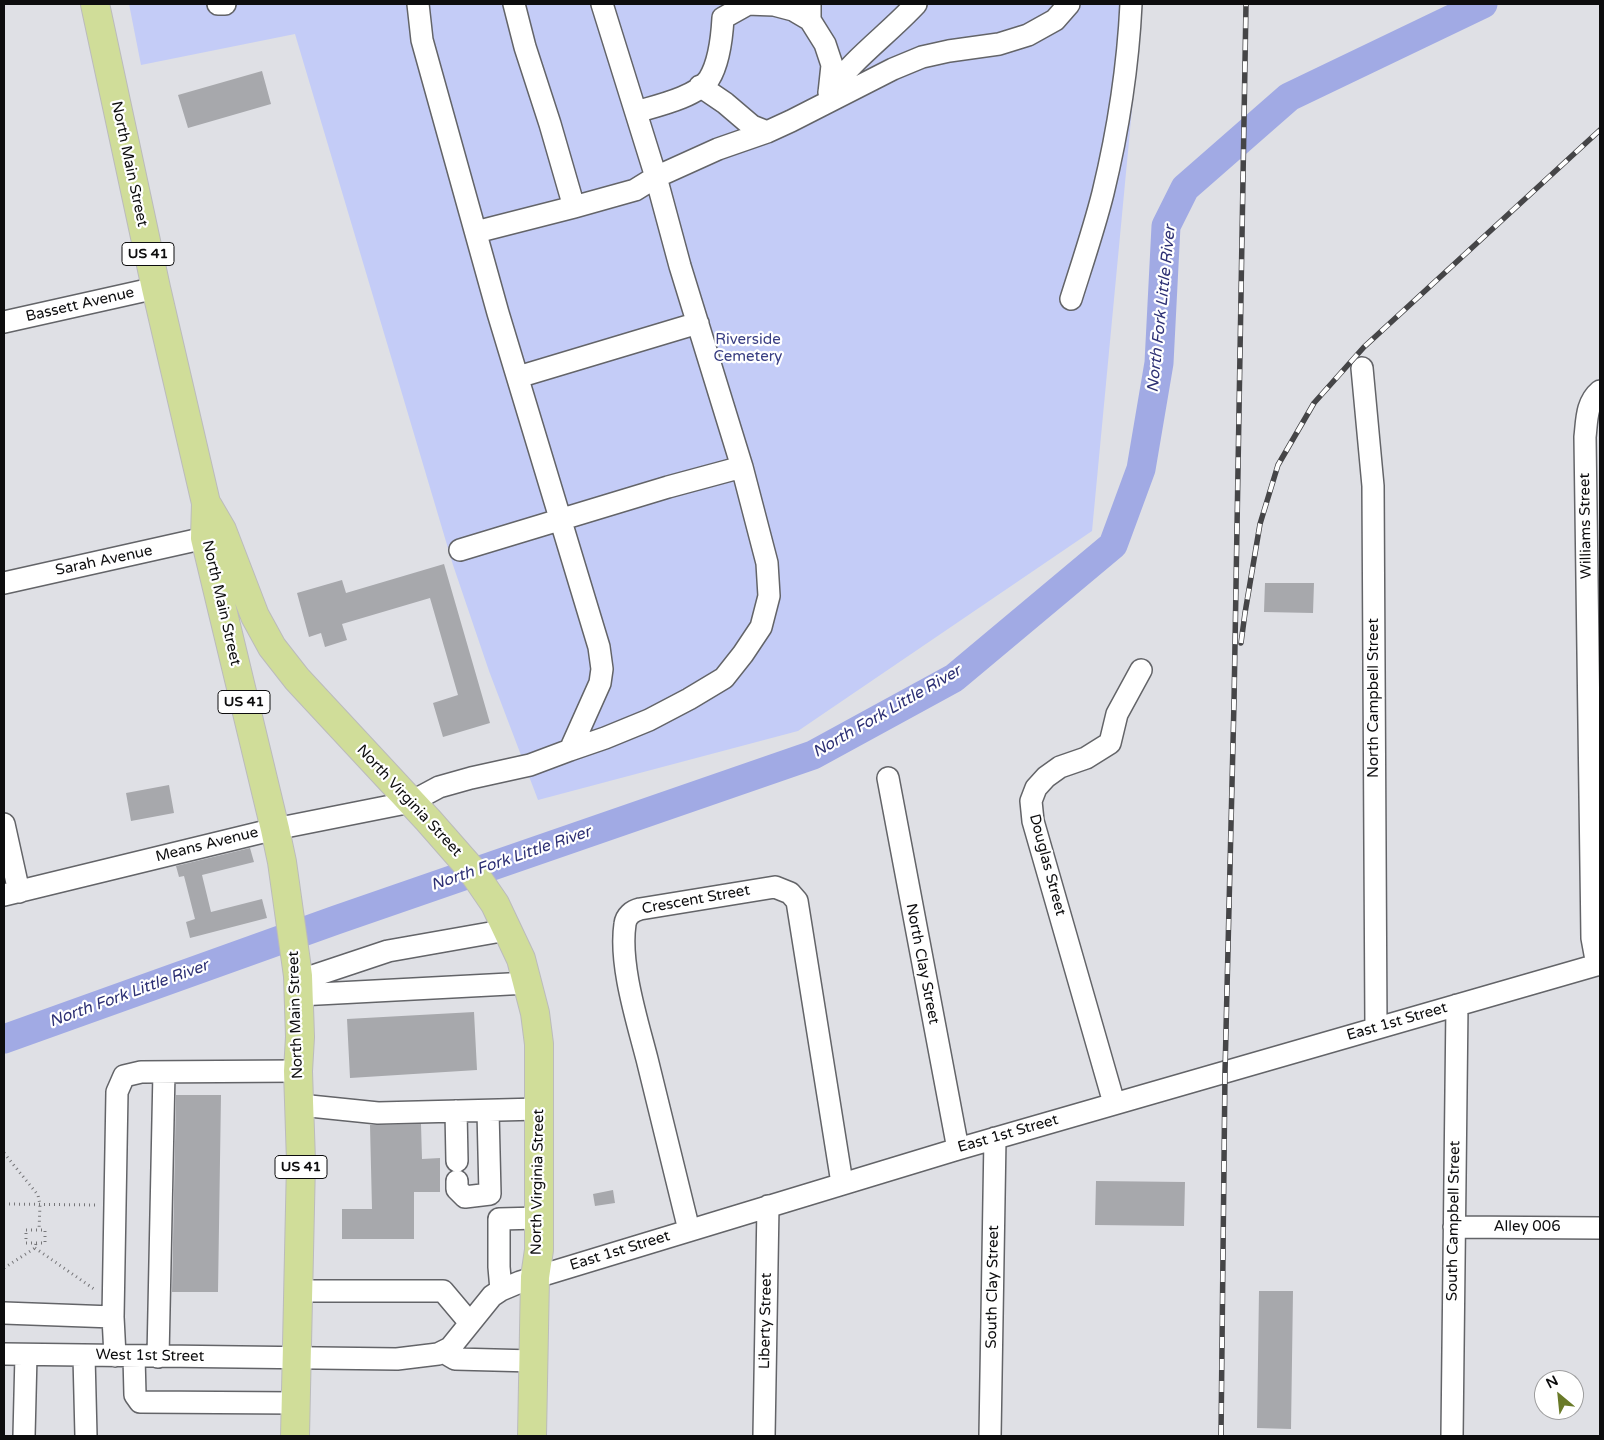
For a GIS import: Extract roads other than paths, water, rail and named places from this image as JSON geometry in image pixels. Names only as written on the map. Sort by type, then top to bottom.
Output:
[{"type":"main road","name":"North Main Street","points":[[95,4],[156,288],[206,503],[205,538],[275,828],[288,902],[298,984],[300,1037],[298,1071],[301,1162],[297,1359]]},
{"type":"main road","name":"North Virginia Street","points":[[206,503],[222,530],[255,616],[272,647],[297,679],[420,811],[471,869],[495,904],[521,959],[535,1013],[539,1044],[539,1250],[534,1277]]},
{"type":"main road","name":"US 41","points":[[532,1436],[534,1277]]},
{"type":"main road","name":"US 41","points":[[296,1436],[297,1359]]},
{"type":"street","points":[[218,4],[225,4]]},
{"type":"street","points":[[418,4],[422,40],[496,305],[599,647],[602,669],[600,683],[570,750]]},
{"type":"street","points":[[514,4],[525,47],[574,207]]},
{"type":"street","name":"Means Avenue","points":[[11,893],[275,828],[420,811],[439,787],[530,765],[648,720],[724,678],[743,654],[760,627],[768,596],[767,564],[742,467],[680,266],[656,177],[602,4]]},
{"type":"street","points":[[636,112],[694,92],[709,79],[717,58],[724,11],[747,4],[774,5],[810,12],[832,64],[823,100]]},
{"type":"street","points":[[823,100],[855,61],[916,4]]},
{"type":"street","points":[[476,232],[635,190],[656,177],[718,149],[767,132],[823,100],[892,70],[931,55],[999,44],[1028,35],[1054,20],[1069,4]]},
{"type":"street","points":[[1071,299],[1094,226],[1111,157],[1120,104],[1131,4]]},
{"type":"street","points":[[825,44],[855,61],[880,69],[892,70]]},
{"type":"street","points":[[700,86],[725,103],[752,126],[767,132]]},
{"type":"street","name":"Bassett Avenue","points":[[4,322],[156,288]]},
{"type":"street","points":[[518,378],[698,323]]},
{"type":"street","name":"North Campbell Street","points":[[1362,368],[1373,486],[1376,1028]]},
{"type":"street","name":"Williams Street","points":[[1599,964],[1592,938],[1585,438],[1588,408],[1600,391]]},
{"type":"street","points":[[460,550],[668,487],[742,467]]},
{"type":"street","name":"Sarah Avenue","points":[[4,583],[205,538]]},
{"type":"street","name":"Douglas Street","points":[[1114,1103],[1033,821],[1030,801],[1036,788],[1046,777],[1060,767],[1086,758],[1110,743],[1117,714],[1141,670]]},
{"type":"street","name":"North Clay Street","points":[[888,778],[958,1149]]},
{"type":"street","points":[[4,824],[11,893]]},
{"type":"street","name":"Crescent Street","points":[[689,1230],[633,1004],[624,950],[627,917],[640,909],[775,887],[790,893],[797,901],[842,1184]]},
{"type":"street","points":[[298,984],[388,951],[507,930]]},
{"type":"street","name":"East 1st Street","points":[[443,1352],[450,1348],[492,1296],[501,1290],[534,1277],[1114,1103],[1599,964]]},
{"type":"street","points":[[298,984],[528,983]]},
{"type":"street","name":"South Campbell Street","points":[[1452,1436],[1457,1005]]},
{"type":"street","points":[[296,1403],[140,1402],[135,1396],[114,1312],[117,1092],[124,1076],[141,1072],[298,1071]]},
{"type":"street","points":[[158,1356],[164,1072]]},
{"type":"street","points":[[300,1105],[378,1113],[539,1109]]},
{"type":"street","points":[[456,1111],[457,1189],[465,1196],[490,1194],[488,1110]]},
{"type":"street","name":"South Clay Street","points":[[990,1436],[995,1138]]},
{"type":"street","name":"Liberty Street","points":[[764,1436],[768,1206]]},
{"type":"street","points":[[501,1290],[499,1219],[539,1218]]},
{"type":"street","name":"Alley 006","points":[[1454,1227],[1600,1228]]},
{"type":"street","points":[[298,1291],[443,1291],[470,1324]]},
{"type":"street","points":[[4,1313],[114,1312]]},
{"type":"street","points":[[297,1359],[397,1359],[443,1352],[455,1359],[533,1361]]},
{"type":"street","name":"West 1st Street","points":[[4,1354],[297,1359]]},
{"type":"street","points":[[24,1436],[26,1355]]},
{"type":"street","points":[[84,1356],[86,1436]]},
{"type":"waterway","name":"North Fork Little River","points":[[4,1039],[336,920],[813,755],[954,678],[1113,545],[1141,469],[1159,363],[1166,226],[1185,188],[1289,97],[1483,4]]},
{"type":"railway","points":[[1221,1436],[1225,1072],[1234,702],[1246,4]]},
{"type":"railway","points":[[1241,643],[1260,524],[1278,465],[1314,403],[1364,347],[1600,130]]},
{"type":"park label","name":"Riverside Cemetery","points":[[748,348]]}]
